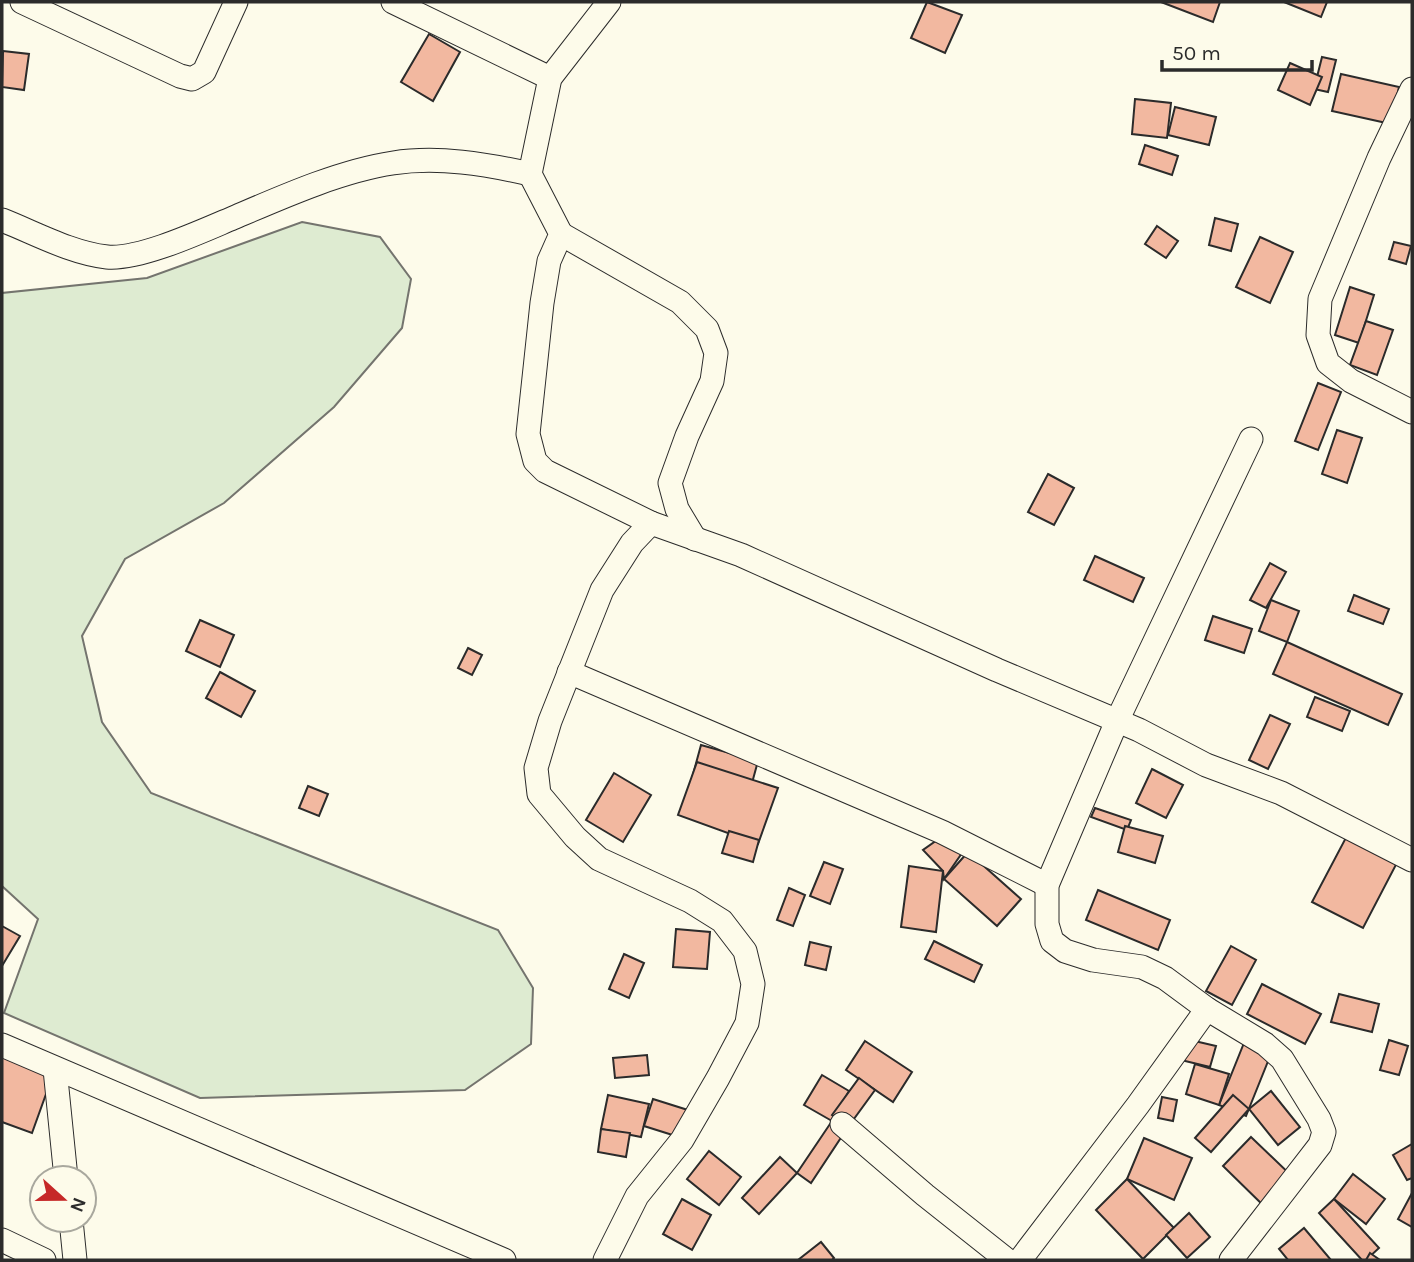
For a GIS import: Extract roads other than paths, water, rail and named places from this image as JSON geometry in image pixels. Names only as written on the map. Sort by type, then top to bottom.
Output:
[{"type":"street","points":[[22,2],[180,76],[192,79],[204,72],[236,2]]},
{"type":"street","points":[[393,2],[550,78]]},
{"type":"street","points":[[609,2],[550,78],[530,174],[561,234],[680,302],[707,329],[716,353],[712,381],[687,436],[670,483],[677,509],[695,539]]},
{"type":"street","points":[[1412,89],[1320,299],[1318,335],[1328,363],[1351,381],[1412,412]]},
{"type":"street","points":[[2,220],[88,253],[109,257],[135,253],[181,238],[285,195],[352,173],[394,163],[456,162],[530,174]]},
{"type":"street","points":[[561,234],[549,261],[541,303],[528,434],[535,461],[545,471],[651,523],[741,555],[1117,721],[1206,765],[1281,793],[1412,860]]},
{"type":"street","points":[[1231,1260],[1320,1144],[1324,1132],[1319,1119],[1282,1059],[1265,1044],[1207,1009],[1165,978],[1142,967],[1093,960],[1065,951],[1052,941],[1047,924],[1046,885],[1117,721],[1251,439]]},
{"type":"street","points":[[605,1260],[637,1196],[682,1140],[718,1078],[747,1023],[753,984],[745,951],[722,921],[690,901],[599,859],[575,837],[539,794],[536,768],[569,672],[602,590],[632,543],[651,523]]},
{"type":"street","points":[[569,672],[942,832],[1046,885]]},
{"type":"street","points":[[1020,1260],[1207,1009]]},
{"type":"street","points":[[2,1045],[504,1260]]},
{"type":"street","points":[[55,1069],[65,1164]]},
{"type":"street","points":[[842,1124],[1007,1260]]},
{"type":"street","points":[[72,1234],[75,1260]]},
{"type":"street","points":[[2,1240],[44,1260]]}]
